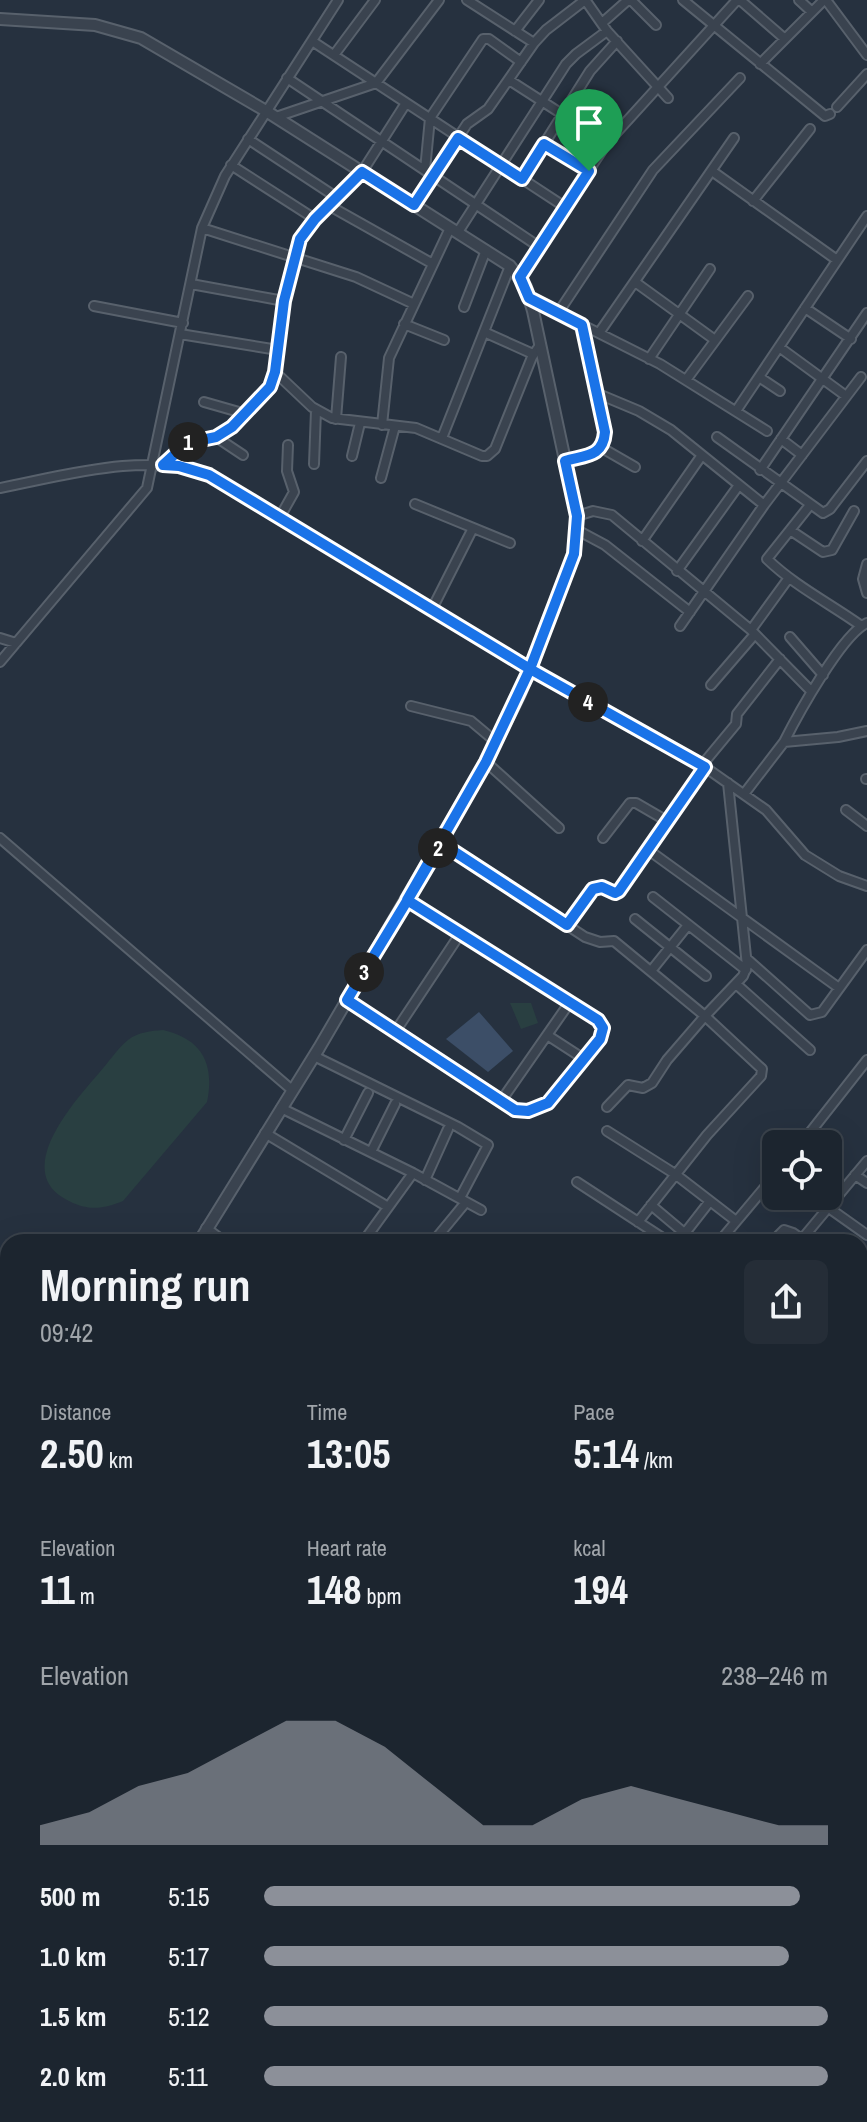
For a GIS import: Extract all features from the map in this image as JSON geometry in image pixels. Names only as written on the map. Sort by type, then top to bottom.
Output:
[{"type":"street","points":[[0,662],[147,488],[158,465],[180,334],[202,228],[212,201],[231,165],[338,0]]},
{"type":"street","points":[[334,55],[375,0]]},
{"type":"street","points":[[276,117],[376,83],[439,0]]},
{"type":"street","points":[[467,0],[481,4],[534,43]]},
{"type":"street","points":[[515,31],[539,0]]},
{"type":"street","points":[[414,205],[429,172],[470,121],[488,109],[534,43],[586,0],[604,27],[668,98]]},
{"type":"street","points":[[382,425],[389,358],[433,264],[542,100],[576,54],[629,0],[656,25]]},
{"type":"street","points":[[683,0],[825,116],[834,111],[867,74]]},
{"type":"street","points":[[520,277],[607,143],[739,0],[785,39]]},
{"type":"street","points":[[799,0],[812,12]]},
{"type":"street","points":[[760,64],[825,0],[867,55]]},
{"type":"street","points":[[0,19],[95,25],[141,38],[276,117],[510,266],[520,277],[529,298],[537,349],[577,516],[574,554],[530,669],[486,762],[314,1056],[203,1234]]},
{"type":"street","points":[[429,172],[430,118],[483,39],[489,39],[521,62]]},
{"type":"street","points":[[312,41],[565,207]]},
{"type":"street","points":[[522,179],[590,71],[617,41]]},
{"type":"street","points":[[287,78],[538,246]]},
{"type":"street","points":[[558,313],[653,170],[740,78]]},
{"type":"street","points":[[509,80],[607,143]]},
{"type":"street","points":[[158,465],[187,443],[216,437],[232,427],[270,387],[275,372],[284,301],[300,239],[315,219],[362,172],[406,103]]},
{"type":"street","points":[[753,201],[810,129]]},
{"type":"street","points":[[599,333],[734,138]]},
{"type":"street","points":[[248,139],[336,197]]},
{"type":"street","points":[[544,144],[589,171]]},
{"type":"street","points":[[231,165],[315,219]]},
{"type":"street","points":[[712,171],[837,260]]},
{"type":"street","points":[[328,205],[433,264]]},
{"type":"street","points":[[736,411],[867,216]]},
{"type":"street","points":[[202,228],[356,277],[414,304]]},
{"type":"street","points":[[464,307],[486,250]]},
{"type":"street","points":[[442,438],[510,266]]},
{"type":"street","points":[[649,359],[710,269]]},
{"type":"street","points":[[635,282],[715,340]]},
{"type":"street","points":[[191,284],[284,301]]},
{"type":"street","points":[[686,380],[748,296]]},
{"type":"street","points":[[529,298],[649,359],[767,431]]},
{"type":"street","points":[[94,306],[183,323]]},
{"type":"street","points":[[805,308],[851,339]]},
{"type":"street","points":[[760,470],[867,313]]},
{"type":"street","points":[[404,324],[444,340]]},
{"type":"street","points":[[582,325],[605,432],[602,448]]},
{"type":"street","points":[[484,332],[537,349]]},
{"type":"street","points":[[180,334],[278,350]]},
{"type":"street","points":[[779,347],[846,396]]},
{"type":"street","points":[[275,372],[316,410],[336,419],[416,428],[482,456],[492,453],[537,349]]},
{"type":"street","points":[[336,419],[341,357]]},
{"type":"street","points":[[759,377],[780,391]]},
{"type":"street","points":[[680,626],[764,505],[861,377]]},
{"type":"street","points":[[596,393],[658,422],[764,505]]},
{"type":"street","points":[[204,402],[246,414]]},
{"type":"street","points":[[314,464],[316,410]]},
{"type":"street","points":[[352,456],[360,423]]},
{"type":"street","points":[[381,478],[395,426]]},
{"type":"street","points":[[216,437],[243,455]]},
{"type":"street","points":[[717,437],[819,512],[827,512],[867,461]]},
{"type":"street","points":[[781,439],[802,455]]},
{"type":"street","points":[[280,517],[294,492],[287,471],[288,445]]},
{"type":"street","points":[[565,461],[602,448],[635,467]]},
{"type":"street","points":[[642,541],[702,455]]},
{"type":"street","points":[[0,488],[102,469],[158,465],[179,466],[209,475],[530,669],[703,766],[766,810],[805,855],[839,876],[867,886]]},
{"type":"street","points":[[677,571],[739,485]]},
{"type":"street","points":[[415,504],[510,543]]},
{"type":"street","points":[[744,794],[784,742],[811,691],[864,624],[788,579],[767,559],[810,505]]},
{"type":"street","points":[[577,516],[603,511],[612,515],[753,632],[811,691]]},
{"type":"street","points":[[790,530],[823,552],[828,552],[854,511]]},
{"type":"street","points":[[432,609],[473,528]]},
{"type":"street","points":[[577,530],[605,545],[690,612]]},
{"type":"street","points":[[867,564],[863,579],[867,593]]},
{"type":"street","points":[[711,685],[753,632],[788,579]]},
{"type":"street","points":[[790,637],[823,675]]},
{"type":"street","points":[[0,638],[16,643]]},
{"type":"street","points":[[567,925],[593,889],[602,887],[615,893],[619,891],[703,766],[736,724],[737,714],[780,659]]},
{"type":"street","points":[[411,706],[471,721],[496,742]]},
{"type":"street","points":[[784,742],[867,731]]},
{"type":"street","points":[[486,762],[559,828]]},
{"type":"street","points":[[607,1107],[628,1085],[643,1088],[652,1083],[667,1060],[746,970],[728,783]]},
{"type":"street","points":[[603,838],[630,803],[636,803],[667,821]]},
{"type":"street","points":[[846,810],[867,826]]},
{"type":"street","points":[[0,838],[292,1090]]},
{"type":"street","points":[[441,843],[593,940],[614,941],[760,1066],[762,1073],[638,1222]]},
{"type":"street","points":[[647,849],[839,988]]},
{"type":"street","points":[[653,897],[746,970]]},
{"type":"street","points":[[347,1000],[515,1110],[538,1108],[548,1103],[600,1039],[603,1028],[598,1020],[407,900]]},
{"type":"street","points":[[635,919],[706,976]]},
{"type":"street","points":[[651,971],[688,925]]},
{"type":"street","points":[[395,1032],[460,934]]},
{"type":"street","points":[[747,959],[810,1015],[822,1012],[867,950]]},
{"type":"street","points":[[736,984],[810,1050]]},
{"type":"street","points":[[501,1101],[570,1002]]},
{"type":"street","points":[[547,1035],[584,1059]]},
{"type":"street","points":[[314,1056],[488,1145],[463,1200],[439,1234]]},
{"type":"street","points":[[812,1130],[867,1060]]},
{"type":"street","points":[[344,1140],[368,1093]]},
{"type":"street","points":[[371,1152],[395,1104]]},
{"type":"street","points":[[281,1108],[481,1210]]},
{"type":"street","points":[[425,1180],[448,1129]]},
{"type":"street","points":[[607,1131],[675,1174],[736,1221]]},
{"type":"street","points":[[265,1133],[388,1207]]},
{"type":"street","points":[[842,1190],[867,1161]]},
{"type":"street","points":[[369,1234],[413,1173]]},
{"type":"street","points":[[855,1175],[867,1183]]},
{"type":"street","points":[[577,1182],[657,1234]]},
{"type":"street","points":[[725,1234],[762,1190]]},
{"type":"street","points":[[651,1205],[685,1233],[710,1201]]},
{"type":"street","points":[[809,1234],[826,1210]]},
{"type":"street","points":[[832,1210],[866,1234]]},
{"type":"street","points":[[206,1228],[214,1234]]},
{"type":"green space","points":[[510,1003],[531,1003],[538,1023],[521,1029]]},
{"type":"green space","points":[[163,1030],[187,1040],[203,1055],[209,1076],[207,1102],[123,1201],[96,1208],[69,1201],[52,1189],[45,1173],[52,1138],[75,1102],[124,1044],[140,1034]]},
{"type":"water","points":[[479,1012],[513,1051],[488,1072],[446,1039]]},
{"type":"route","points":[[589,171],[520,277],[529,298],[582,325],[605,432],[602,448],[565,461],[577,516],[574,554],[530,669],[705,767],[619,891],[609,893],[602,887],[593,889],[567,925],[441,843],[433,857],[407,900],[347,1000],[515,1110],[528,1111],[548,1103],[600,1039],[603,1028],[598,1020],[407,900],[486,762],[530,669],[209,475],[195,469],[163,465],[194,439],[223,434],[270,387],[275,372],[284,301],[300,239],[315,219],[362,172],[414,205],[458,138],[522,179],[544,144],[589,171]]}]
